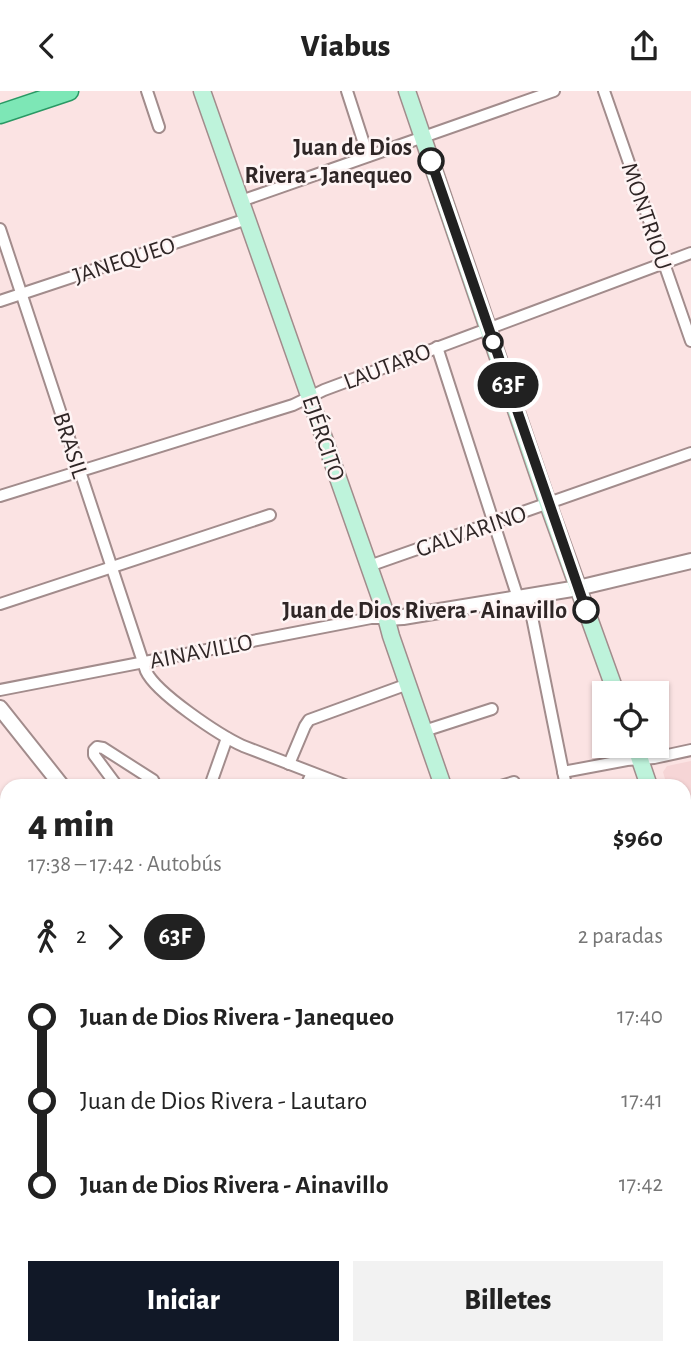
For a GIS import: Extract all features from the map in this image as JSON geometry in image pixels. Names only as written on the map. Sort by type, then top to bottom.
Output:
[{"type":"main road","points":[[0,114],[69,91]]},
{"type":"main road","name":"EJÉRCITO","points":[[202,91],[369,566],[441,779]]},
{"type":"main road","points":[[407,91],[548,504],[612,681]]},
{"type":"main road","points":[[639,758],[647,779]]},
{"type":"street","points":[[147,91],[159,127]]},
{"type":"street","points":[[347,91],[368,156]]},
{"type":"street","points":[[241,201],[554,91]]},
{"type":"street","name":"MONTRIOU","points":[[604,91],[691,341]]},
{"type":"street","name":"JANEQUEO","points":[[0,302],[247,219]]},
{"type":"street","name":"BRASIL","points":[[0,229],[148,676],[182,706],[227,738],[330,779]]},
{"type":"street","name":"LAUTARO","points":[[0,496],[293,405],[324,390],[488,327],[691,253]]},
{"type":"street","points":[[437,347],[493,523],[523,598],[564,779]]},
{"type":"street","name":"GALVARINO","points":[[369,566],[691,453]]},
{"type":"street","points":[[0,604],[270,515]]},
{"type":"street","name":"AINAVILLO","points":[[0,689],[371,618],[403,617],[578,588],[690,563]]},
{"type":"street","points":[[289,764],[309,720],[408,684]]},
{"type":"street","points":[[0,708],[56,779]]},
{"type":"street","points":[[424,731],[492,709]]},
{"type":"street","points":[[213,779],[227,738]]},
{"type":"street","points":[[112,779],[94,755],[97,747],[151,779]]},
{"type":"street","points":[[669,755],[691,750]]},
{"type":"street","points":[[563,772],[630,758]]},
{"type":"street","points":[[309,779],[312,772]]},
{"type":"shaded area","points":[[691,761],[691,779],[665,779],[663,772],[667,766]]},
{"type":"bus line","name":"63F","points":[[431,161],[586,610]]},
{"type":"place","name":"Juan de Dios Rivera - Janequeo","points":[[431,161]]},
{"type":"place","name":"Juan de Dios Rivera - Ainavillo","points":[[586,610]]}]
